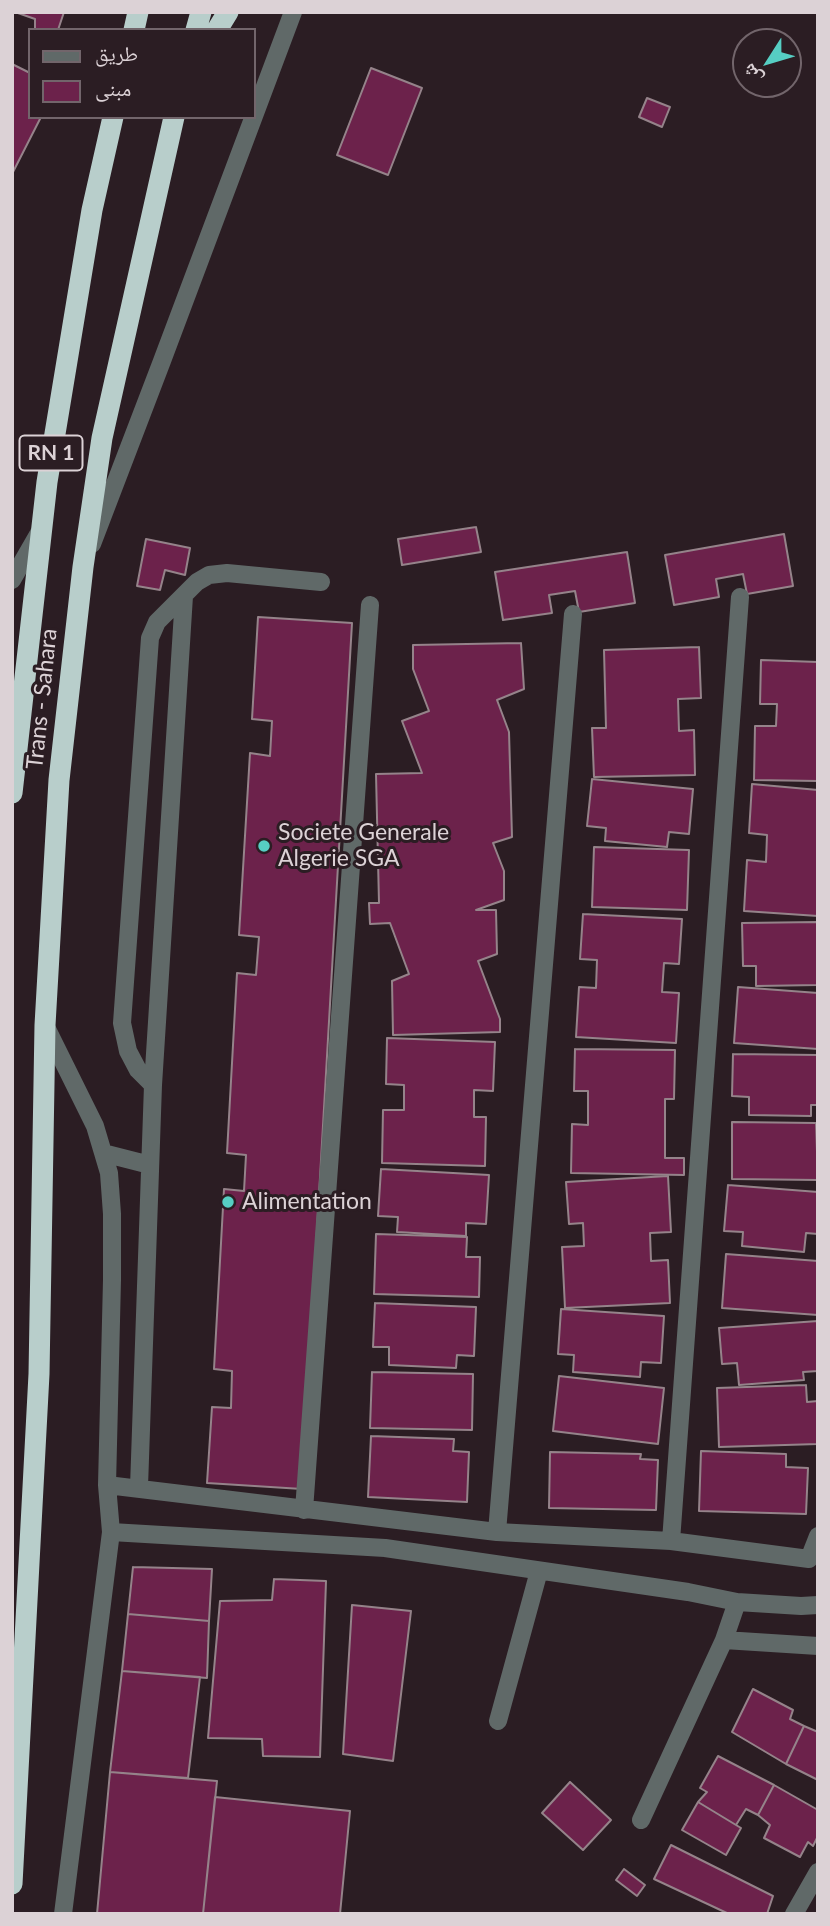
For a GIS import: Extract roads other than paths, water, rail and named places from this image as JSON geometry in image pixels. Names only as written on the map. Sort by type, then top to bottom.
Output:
[{"type":"highway","points":[[218,28],[228,12]]},
{"type":"highway","name":"Trans - Sahara","points":[[12,793],[47,482],[92,210],[113,119]]},
{"type":"highway","name":"Trans - Sahara","points":[[12,1884],[39,1374],[45,1025],[59,780],[83,567],[102,438],[174,119]]},
{"type":"street","points":[[256,111],[293,12]]},
{"type":"street","points":[[83,567],[253,119]]},
{"type":"street","points":[[12,580],[41,530]]},
{"type":"street","points":[[153,1085],[138,1070],[128,1051],[122,1023],[150,638],[157,622],[197,582],[209,575],[227,573],[321,582]]},
{"type":"street","points":[[139,1488],[153,1085],[184,596]]},
{"type":"street","points":[[671,1541],[740,597]]},
{"type":"street","points":[[304,1510],[370,605]]},
{"type":"street","points":[[497,1532],[573,614]]},
{"type":"street","points":[[45,1025],[95,1126],[109,1173],[112,1214],[107,1485],[111,1532],[64,1914]]},
{"type":"street","points":[[103,1153],[150,1166]]},
{"type":"street","points":[[107,1485],[497,1532],[671,1541],[814,1559],[818,1536]]},
{"type":"street","points":[[111,1532],[385,1548],[688,1592],[737,1602],[818,1605]]},
{"type":"street","points":[[498,1721],[539,1571]]},
{"type":"street","points":[[641,1820],[724,1640],[737,1602]]},
{"type":"street","points":[[724,1640],[818,1646]]},
{"type":"street","points":[[794,1914],[818,1871]]},
{"type":"place","name":"Societe Generale Algerie SGA","points":[[264,846]]},
{"type":"place","name":"Alimentation","points":[[228,1202]]}]
